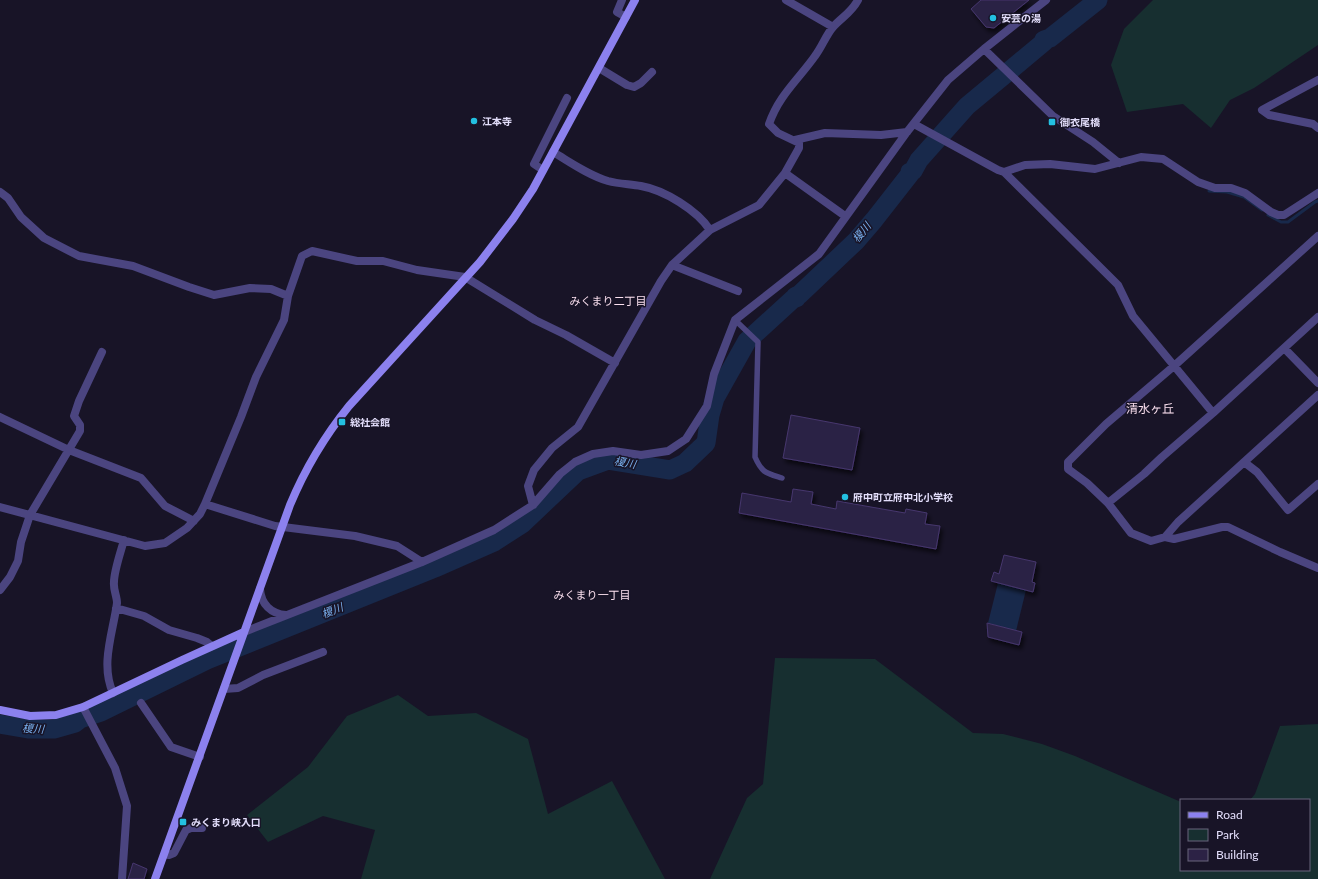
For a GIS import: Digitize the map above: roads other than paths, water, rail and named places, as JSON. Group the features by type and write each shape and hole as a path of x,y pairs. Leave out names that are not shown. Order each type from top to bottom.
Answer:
{"street":[{"path":"622,0 617,12 626,17"},
{"path":"156,879 290,505 321,443 348,406 491,248 513,219 533,189 635,0"},
{"path":"786,0 833,28"},
{"path":"533,506 528,486 534,470 552,448 578,427 661,281 672,265 710,230 759,205 784,172 798,148 799,143 778,133 769,124 771,118 787,90 808,67 833,28 849,14 858,0"},
{"path":"0,710 30,716 56,715 83,707 212,646 243,635 287,615 422,562 494,530 533,506 560,474 575,462 593,454 612,451 641,455 668,451 686,439 707,406 714,374 735,320 819,254 907,132 948,80 1041,2"},
{"path":"984,49 1053,116 1093,142 1118,163"},
{"path":"598,68 628,86 634,87 641,83 652,72"},
{"path":"1318,80 1262,110 1269,115 1313,124 1318,128"},
{"path":"543,170 534,164 567,98"},
{"path":"914,124 1004,172 1118,285 1133,316 1213,413"},
{"path":"795,140 825,133 881,136 907,132"},
{"path":"553,152 607,181 641,186 656,190 668,196 697,216 710,230"},
{"path":"1004,172 1025,165 1050,164 1095,169 1141,157 1163,159 1198,182 1215,188 1231,188 1245,193 1271,212 1278,215 1284,215 1318,193"},
{"path":"784,172 846,216"},
{"path":"0,192 8,198 21,217 44,238 80,256 133,266 214,295 250,288 271,289 288,296"},
{"path":"1318,236 1174,366 1106,424 1068,462 1068,469 1087,483 1108,503 1131,533 1150,541 1165,537 1174,539 1222,527 1228,527 1280,552 1318,567"},
{"path":"0,507 145,546 165,543 194,521 200,514 205,504 256,377 284,320 288,296 302,256 312,250 357,261 383,261 417,270 448,276 465,277 535,320 566,335 615,363"},
{"path":"672,265 738,291"},
{"path":"1108,503 1144,474 1213,413 1318,317"},
{"path":"1284,348 1318,383"},
{"path":"0,590 10,577 18,561 21,542 30,515 80,431 80,425 74,416 79,401 102,352"},
{"path":"1165,537 1178,522 1318,395"},
{"path":"0,417 69,450 140,478 165,506 194,521"},
{"path":"1244,462 1257,472 1288,510 1318,484"},
{"path":"205,504 274,526 362,537 398,546 422,562"},
{"path":"112,693 106,672 117,601 114,582 124,540"},
{"path":"260,589 262,599 268,608 276,613 287,615"},
{"path":"116,608 144,616 170,630 197,638 212,646"},
{"path":"224,689 238,688 262,675 323,652"},
{"path":"141,704 171,747 200,757"},
{"path":"83,707 115,768 127,806 122,879"},
{"path":"165,854 169,855 174,853 186,830 191,828 202,828"}],"lane":[{"path":"735,320 758,342 755,457 759,466 765,473 782,478"}],"water":[{"path":"998,583 1026,590 1016,631 988,623"}],"waterway":[{"name":"榎川","path":"0,724 28,729 54,729 75,723 80,719 101,712 207,660 435,568 494,542 522,524 578,471 608,460 670,470 685,463 706,443 710,415 715,398 747,341 793,299 796,298 796,296 799,295 856,241 874,220 910,172 913,171 919,160 967,106 1044,42 1044,40 1050,38 1098,0"},
{"path":"1209,191 1227,192 1244,197 1262,210"},
{"path":"1268,215 1281,222 1288,222 1318,201"}],"place":[{"name":"安芸の湯","path":"993,18"},
{"name":"江本寺","path":"474,121"},
{"name":"御衣尾橋","path":"1052,122"},
{"name":"総社会館","path":"342,422"},
{"name":"府中町立府中北小学校","path":"845,497"},
{"name":"みくまり峡入口","path":"183,822"}],"district":[{"name":"みくまり二丁目","path":"608,300"},
{"name":"清水ヶ丘","path":"1150,408"},
{"name":"みくまり一丁目","path":"592,594"}]}
